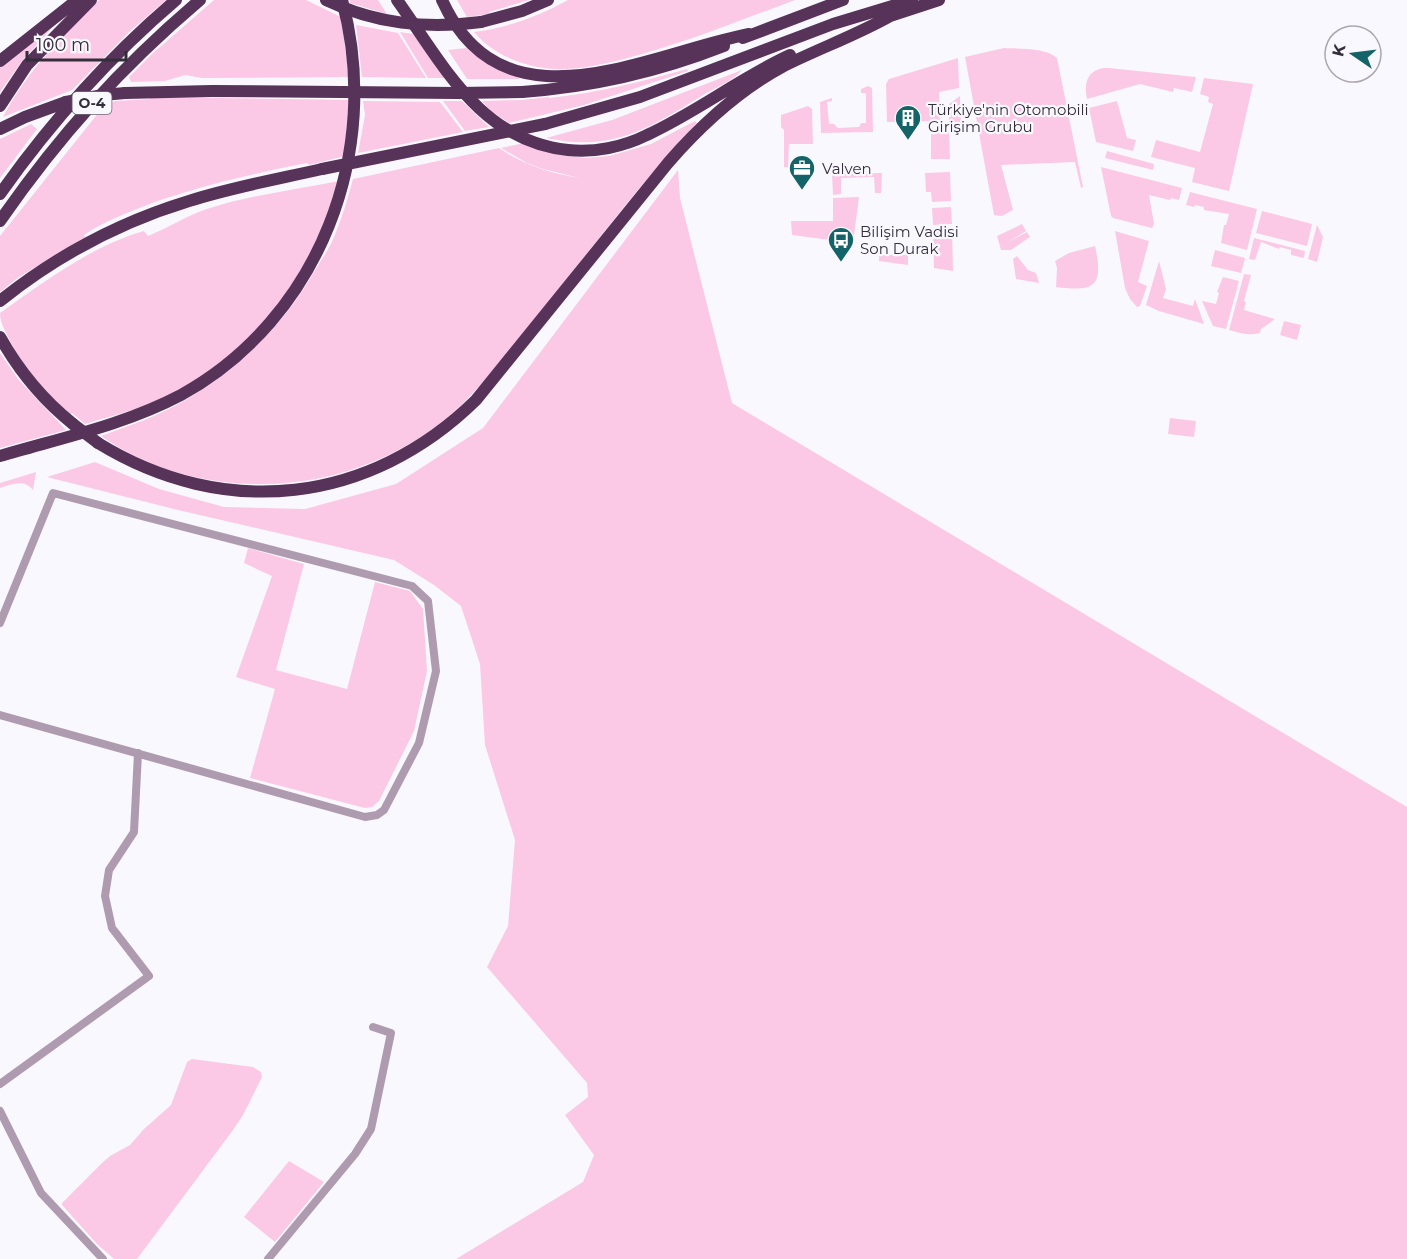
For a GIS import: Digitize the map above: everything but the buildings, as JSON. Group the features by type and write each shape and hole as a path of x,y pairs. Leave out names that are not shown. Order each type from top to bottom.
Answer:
{"highway":[{"path":"0,61 77,0"},
{"path":"0,106 27,65 91,0"},
{"name":"O-4","path":"0,194 62,114 116,55 176,0"},
{"name":"O-4","path":"0,221 32,177 103,90 138,55 200,0"},
{"path":"326,0 361,15 394,23 447,26 481,22 522,11 548,0"},
{"path":"0,456 118,422 179,395 216,373 232,360 280,311 300,283 323,242 335,211 349,158 354,122 355,85 352,48 342,0"},
{"path":"397,0 458,85 483,113 511,134 543,146 572,150 601,149 633,142 670,124 778,60 825,38 939,0"},
{"path":"442,0 462,34 482,52 506,66 539,76 568,77 615,70 749,34"},
{"path":"0,129 66,102 125,93 212,90 457,93 522,92 579,87 640,74 707,53 749,34 843,0"},
{"path":"0,301 90,241 165,208 217,192 545,124 640,97 833,24 912,0"},
{"path":"0,338 31,383 54,407 98,443 137,464 183,481 213,488 258,491 313,487 358,476 396,460 440,433 463,413 493,381 681,148 706,123 749,88 781,68 864,31 892,15"}],"street":[{"path":"0,623 53,493 412,586 428,601 436,671 418,743 384,810 377,815 365,817 0,715"},
{"path":"0,1084 150,976 112,928 105,896 109,870 134,832 138,753"},
{"path":"268,1259 355,1154 371,1129 391,1033 372,1027"},
{"path":"0,1111 41,1192 103,1259"}],"shaded area":[{"path":"99,0 166,0 129,32 72,90 3,117 34,69"},
{"path":"214,0 306,0 341,17 349,77 202,78 185,75 165,81 131,82 129,77 152,54"},
{"path":"350,0 378,0 387,14 350,3"},
{"path":"457,0 529,0 489,12 489,14 467,17"},
{"path":"568,0 795,0 646,53 573,69 545,68 511,59 500,54 474,32 499,28 546,11"},
{"path":"356,25 398,33 426,78 362,77"},
{"path":"52,28 22,61 0,92 0,67"},
{"path":"400,32 413,34 445,78 428,78"},
{"path":"466,48 520,79 467,79 448,50"},
{"path":"1004,48 1039,50 1057,58 1083,187 1081,188 1075,162 1001,165 1013,210 1002,216 994,215 965,57"},
{"path":"958,58 959,88 939,92 940,123 887,122 886,84 889,79"},
{"path":"1104,68 1196,77 1192,92 1174,88 1173,92 1140,84 1087,99 1086,83 1090,75"},
{"path":"687,69 688,71 584,105 509,123 491,111 482,101 549,98 584,93 636,83"},
{"path":"742,70 739,74 665,118 629,134 611,140 591,142 570,142 546,138 612,120"},
{"path":"1204,78 1253,84 1229,191 1192,182 1195,168 1151,157 1156,140 1200,152 1213,104 1208,102 1209,97 1200,94"},
{"path":"868,86 872,88 873,132 821,133 820,102 832,98 832,101 827,102 829,124 834,124 838,128 859,127 861,123 866,123 866,93 861,93 861,89"},
{"path":"960,96 961,123 949,123 949,104"},
{"path":"150,97 350,100 345,156 239,178 147,205 92,230 84,235 85,237 19,277 0,292 0,236 103,107 115,101 150,99"},
{"path":"363,101 440,102 463,132 358,153 365,115"},
{"path":"443,101 462,101 489,127 465,131"},
{"path":"1117,101 1127,138 1136,140 1133,151 1096,142 1089,108"},
{"path":"808,106 812,109 813,144 789,144 788,167 784,167 784,130 781,127 781,115"},
{"path":"695,121 697,123 626,205 505,357 471,395 449,416 399,450 344,472 285,483 255,484 214,481 174,472 137,457 101,436 152,417 182,402 221,376 257,346 288,311 332,242 353,179 499,148 518,159 538,168 579,178 527,163 501,148 524,143 539,150 562,155 585,158 609,156 651,144"},
{"path":"31,124 37,129 0,178 0,139"},
{"path":"931,132 949,132 950,159 931,159"},
{"path":"1107,151 1154,164 1153,170 1105,158"},
{"path":"1101,167 1182,188 1179,200 1149,195 1154,224 1152,228 1113,218"},
{"path":"678,170 680,198 732,403 1407,807 1407,1259 456,1259 583,1182 594,1155 565,1115 588,1097 587,1083 487,967 508,926 515,840 485,745 480,664 461,606 434,585 394,560 47,477 95,462 159,489 224,507 305,509 396,484 483,428"},
{"path":"950,172 951,201 932,202 931,192 926,192 925,173"},
{"path":"882,173 881,193 875,193 874,177 841,178 841,194 833,195 832,174"},
{"path":"339,181 327,217 311,251 292,284 270,314 244,342 216,366 184,387 150,404 85,424 72,413 70,414 35,379 21,360 3,326 0,313 69,266 105,246 144,231 148,236 199,212 223,204"},
{"path":"1190,192 1257,209 1247,250 1221,243 1224,225 1226,225 1229,214 1204,210 1204,207 1195,205 1194,207 1186,205"},
{"path":"859,197 853,243 792,235 791,221 833,221 833,198"},
{"path":"951,207 952,224 933,225 932,208"},
{"path":"1262,211 1312,224 1307,246 1256,233"},
{"path":"1022,224 1026,231 1008,242 1027,232 1030,237 1011,250 1001,250 997,236"},
{"path":"1317,225 1323,237 1317,262 1308,259"},
{"path":"952,227 953,271 934,268 933,228"},
{"path":"1115,231 1149,241 1138,282 1147,286 1140,306 1137,307 1125,288"},
{"path":"1254,238 1305,251 1304,258 1291,255 1291,250 1280,247 1279,249 1261,242 1255,260 1249,259"},
{"path":"1095,246 1098,270 1094,283 1080,288 1056,287 1055,261 1069,253"},
{"path":"1215,250 1245,258 1241,273 1211,266"},
{"path":"879,255 908,255 908,265 879,261"},
{"path":"1017,256 1028,270 1036,273 1039,283 1016,279 1013,259"},
{"path":"1159,261 1166,289 1163,298 1193,306 1195,299 1204,324 1146,305"},
{"path":"1244,274 1251,275 1244,310 1275,319 1256,334 1229,330"},
{"path":"1223,277 1239,281 1226,329 1213,326 1202,301 1216,304 1219,293 1217,292"},
{"path":"1284,321 1301,325 1297,340 1280,335"},
{"path":"0,353 18,379 66,430 0,448"},
{"path":"1170,418 1196,421 1194,437 1168,434"},
{"path":"36,472 33,490 22,483 0,488 0,483"},
{"path":"248,548 304,564 276,670 347,689 375,582 410,591 423,609 427,671 414,731 379,801 372,807 365,808 250,778 275,689 236,677 272,576 244,563"},
{"path":"192,1059 253,1067 261,1072 262,1077 233,1130 137,1259 114,1259 97,1244 62,1203 102,1163 130,1145 171,1105 187,1062"},
{"path":"289,1161 324,1182 275,1242 244,1217"}],"place":[{"name":"Türkiye'nin Otomobili Girişim Grubu","path":"908,141"},
{"name":"Valven","path":"802,191"},
{"name":"Bilişim Vadisi Son Durak","path":"841,263"}]}
